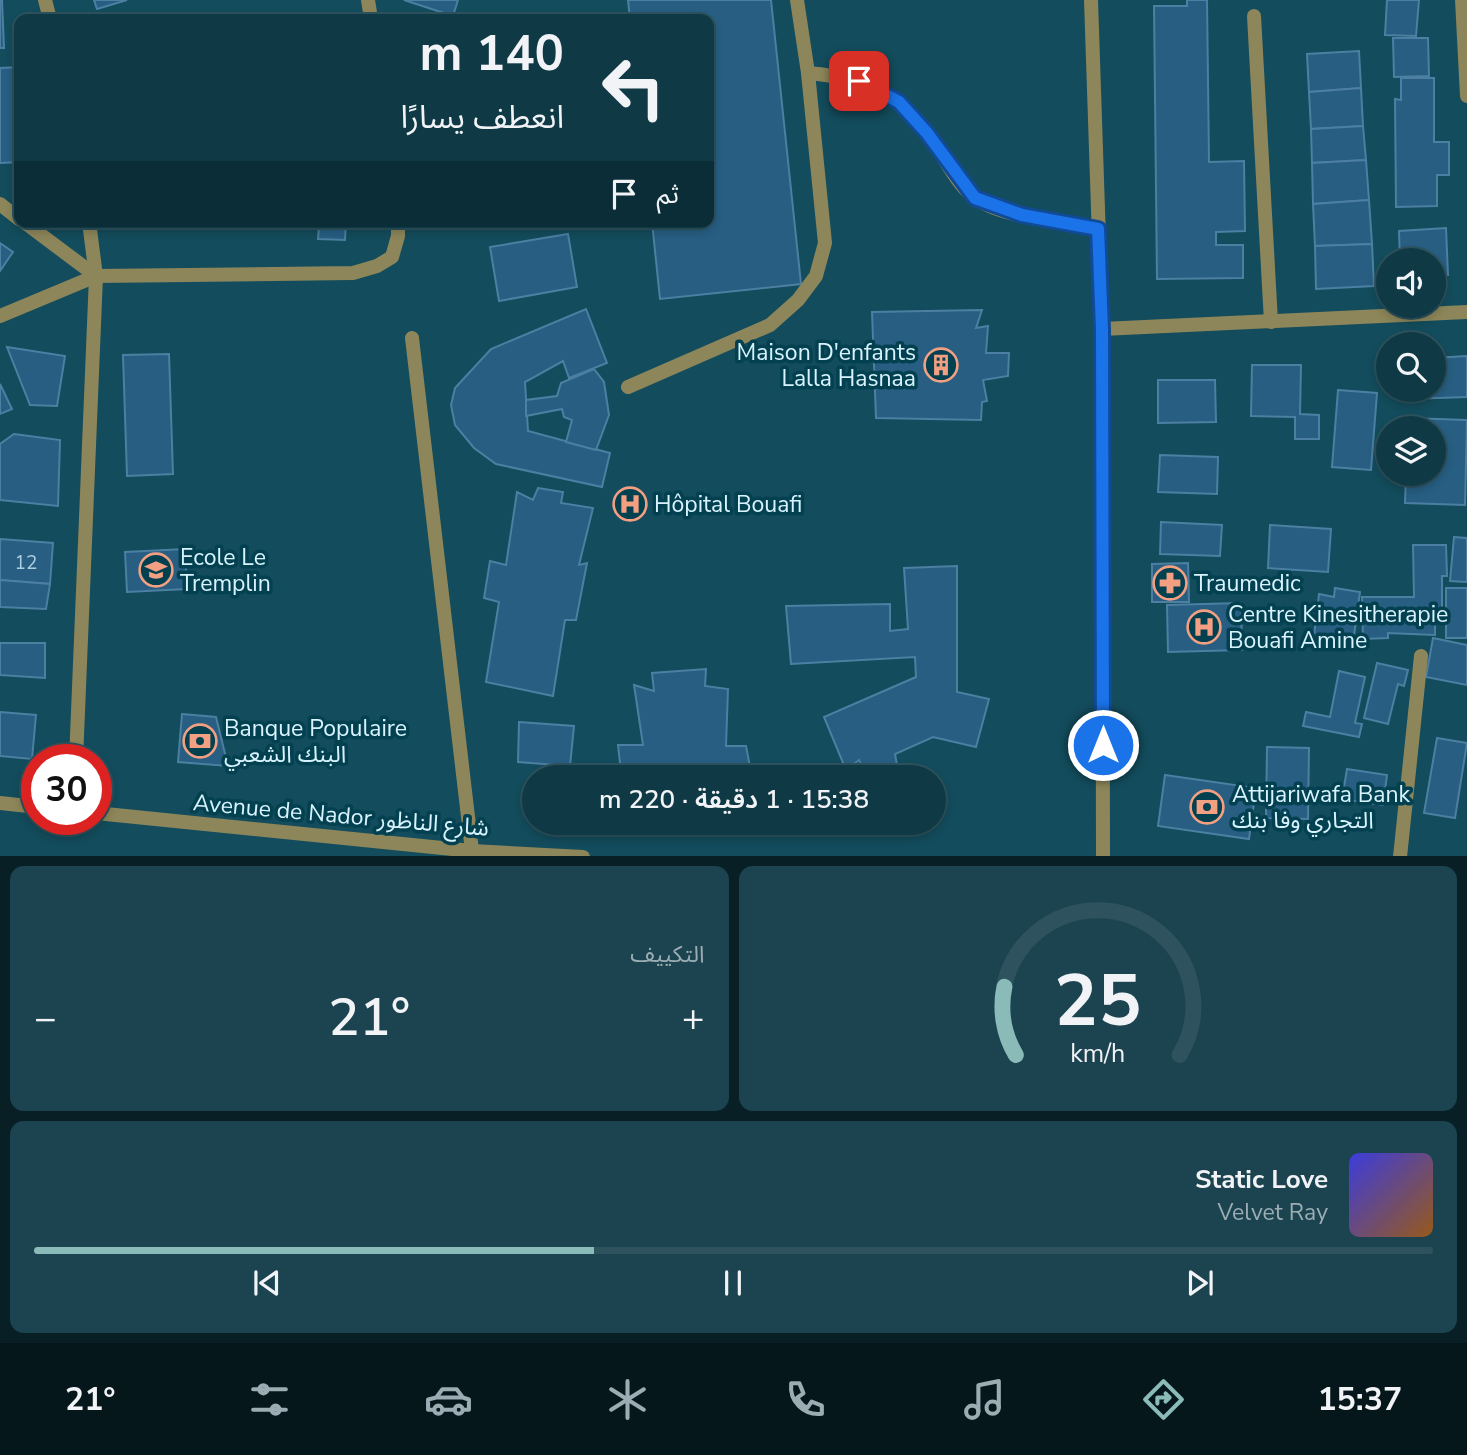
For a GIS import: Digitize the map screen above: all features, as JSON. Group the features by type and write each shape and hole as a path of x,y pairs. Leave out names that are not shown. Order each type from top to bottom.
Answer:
{"street":[{"path":"628,387 770,326 798,300 816,276 825,243 808,73 797,0"},
{"path":"1091,0 1102,329 1103,856"},
{"path":"1462,0 1467,96"},
{"path":"1254,16 1271,322"},
{"path":"808,73 846,76 873,86 899,102 927,133 975,198 1022,215 1098,229"},
{"path":"0,204 14,215"},
{"path":"32,228 96,276"},
{"path":"77,744 96,276 90,228"},
{"path":"0,316 96,276 353,273 377,266 392,257 398,228"},
{"path":"1102,329 1467,312"},
{"path":"412,338 472,854"},
{"path":"1401,856 1421,656"},
{"path":"0,803 21,805"},
{"name":"Avenue de Nador شارع الناظور","path":"112,815 472,854 583,856"}],"building":[{"path":"2,0 4,48 0,48"},
{"path":"94,0 127,0 97,9"},
{"path":"404,0 458,0 454,14"},
{"path":"628,0 771,0 801,284 660,299 653,228 714,228 714,14 629,14"},
{"path":"1187,0 1207,0 1209,162 1244,161 1245,231 1216,232 1216,245 1243,245 1243,278 1157,279 1154,6 1187,6"},
{"path":"1387,0 1419,0 1416,36 1385,35"},
{"path":"1393,38 1428,38 1429,76 1394,77"},
{"path":"1359,51 1361,88 1309,92 1307,54"},
{"path":"14,67 14,162 0,163 0,68"},
{"path":"1401,78 1434,78 1434,142 1449,142 1449,175 1437,175 1437,206 1396,207 1395,99 1401,100"},
{"path":"1361,88 1363,126 1311,129 1309,92"},
{"path":"1363,126 1366,160 1312,163 1311,129"},
{"path":"1366,160 1369,200 1313,204 1312,163"},
{"path":"1369,200 1372,244 1315,246 1313,204"},
{"path":"319,228 346,228 345,240 318,239"},
{"path":"1446,228 1448,275 1446,248 1400,248 1399,231"},
{"path":"568,234 577,287 499,301 490,247"},
{"path":"0,243 13,252 0,271"},
{"path":"1372,244 1374,286 1316,289 1315,246"},
{"path":"586,309 607,363 569,378 563,361 525,382 528,431 610,453 602,487 496,464 474,448 455,425 451,405 455,388 491,349"},
{"name":"Maison D'enfants Lalla Hasnaa","path":"982,310 976,328 988,326 986,353 1009,353 1008,376 983,380 987,401 982,402 981,420 876,418 872,312"},
{"path":"7,347 65,356 57,406 30,405"},
{"path":"169,354 173,474 127,476 123,355"},
{"path":"1467,356 1467,397 1446,398 1446,357"},
{"path":"1252,365 1301,365 1300,414 1319,415 1319,439 1295,439 1295,417 1251,416"},
{"path":"594,369 604,382 609,415 596,450 566,442 572,420 564,417 562,409 526,416 526,400 557,396 561,383"},
{"path":"1158,380 1215,380 1216,422 1158,423"},
{"path":"0,384 12,409 0,414"},
{"path":"1338,390 1376,393 1371,470 1332,467"},
{"path":"1446,419 1467,420 1465,505 1405,503 1406,486 1446,486"},
{"path":"14,434 60,440 58,506 0,500 0,444"},
{"path":"1160,455 1218,457 1217,494 1158,492"},
{"path":"538,488 563,492 561,503 593,508 579,565 587,563 576,620 565,620 553,696 486,682 499,602 484,598 490,561 506,565 517,492 533,500"},
{"path":"1161,522 1222,525 1220,556 1160,554"},
{"path":"1270,525 1331,529 1328,572 1268,568"},
{"path":"1454,537 1467,538 1467,582 1450,581"},
{"path":"0,539 53,543 50,584 0,580"},
{"path":"1413,545 1446,545 1447,576 1442,576 1442,614 1435,615 1435,635 1388,633 1388,638 1363,639 1362,597 1414,597"},
{"name":"Ecole Le Tremplin","path":"185,549 187,589 127,592 125,552"},
{"name":"Traumedic","path":"1188,563 1189,602 1152,602 1152,564"},
{"path":"957,566 957,692 989,699 976,747 933,737 895,754 897,765 861,765 859,760 852,765 844,765 824,717 916,677 915,657 791,664 786,606 890,604 890,631 908,629 904,568"},
{"path":"0,580 50,584 46,609 0,607"},
{"path":"1335,588 1360,592 1352,650 1313,644 1319,594 1334,597"},
{"path":"1446,588 1467,588 1467,638 1446,638"},
{"name":"Centre Kinesitherapie Bouafi Amine","path":"1241,603 1242,650 1168,652 1167,605"},
{"path":"1433,638 1467,645 1467,685 1426,677"},
{"path":"0,643 45,643 45,678 0,675"},
{"path":"1377,663 1408,670 1404,686 1398,684 1388,724 1364,718"},
{"path":"706,669 705,686 728,689 726,746 746,746 750,765 620,765 618,745 643,745 634,685 654,691 652,673"},
{"path":"1339,671 1365,677 1355,723 1362,724 1359,737 1303,726 1306,712 1330,717"},
{"path":"0,712 36,715 33,744 21,744 21,758 0,756"},
{"path":"182,714 216,717 228,766 178,762"},
{"path":"519,722 574,726 570,765 518,762"},
{"path":"1437,738 1467,743 1455,818 1424,813"},
{"path":"1267,747 1309,748 1308,819 1266,818"},
{"path":"1347,769 1387,775 1383,805 1342,799"},
{"path":"1165,775 1256,788 1249,839 1158,826"}],"place":[{"name":"Maison D'enfants Lalla Hasnaa","path":"941,365"},
{"name":"Hôpital Bouafi","path":"630,504"},
{"name":"Ecole Le Tremplin","path":"156,570"},
{"name":"Traumedic","path":"1170,583"},
{"name":"Centre Kinesitherapie Bouafi Amine","path":"1204,627"},
{"name":"Banque Populaire البنك الشعبي","path":"200,741"},
{"name":"Attijariwafa Bank التجاري وفا بنك","path":"1207,807"}],"route":[{"path":"859,81 899,102 927,133 961,183 975,198 990,206 1022,215 1098,229 1102,329 1103,745"}]}
